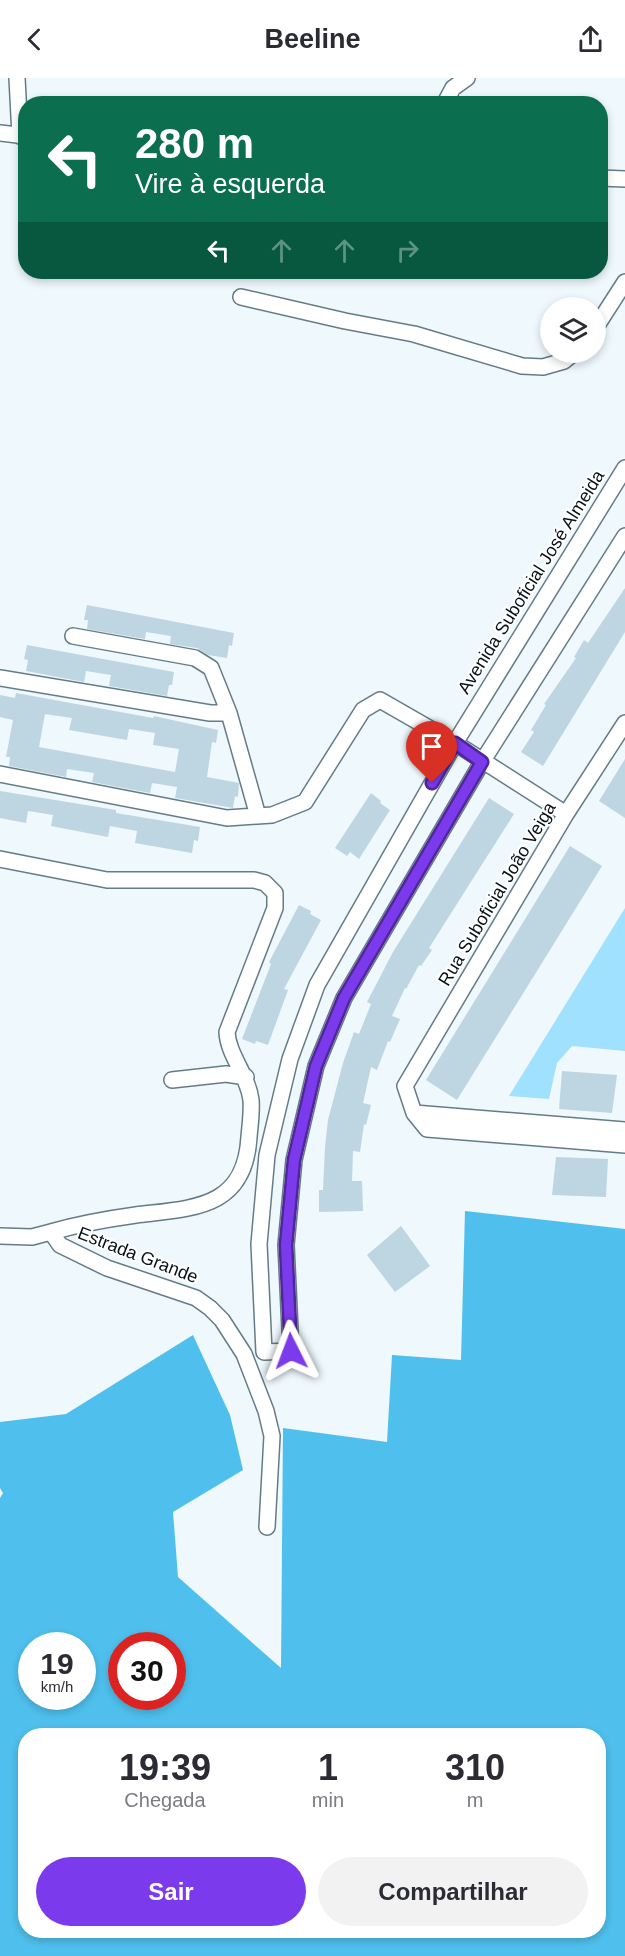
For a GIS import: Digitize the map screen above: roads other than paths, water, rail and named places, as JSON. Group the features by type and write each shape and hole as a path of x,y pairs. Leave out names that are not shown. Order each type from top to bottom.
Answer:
{"street":[{"path":"16,78 18,96"},
{"path":"449,96 453,88 467,78"},
{"path":"0,133 18,135"},
{"path":"608,178 625,179"},
{"path":"606,311 625,282"},
{"path":"241,297 414,334 522,366 543,367 557,363"},
{"name":"Avenida Suboficial José Almeida","path":"482,762 344,998 316,1066 294,1160 286,1245 291,1351 264,1352 259,1244 267,1155 290,1059 317,985 455,743 625,468"},
{"path":"482,762 625,536"},
{"path":"73,636 195,658 211,668 229,713 258,816"},
{"path":"0,678 210,712 229,713"},
{"path":"0,774 227,818 272,815 305,802 363,710 380,700 455,743 566,814"},
{"name":"Rua Suboficial João Veiga","path":"414,1113 405,1086 566,814 625,723"},
{"path":"0,859 107,880 254,880 266,883 275,893 275,908 227,1032 231,1048 246,1077 251,1101 248,1154 242,1173 230,1190 193,1208 87,1222 51,1232"},
{"path":"172,1080 226,1074 246,1077"},
{"path":"414,1113 625,1130"},
{"path":"414,1113 428,1129 625,1145"},
{"name":"Estrada Grande","path":"0,1236 32,1237 51,1232 60,1245 107,1268 196,1298 222,1320 244,1354 266,1411 272,1436 267,1527"}]}
